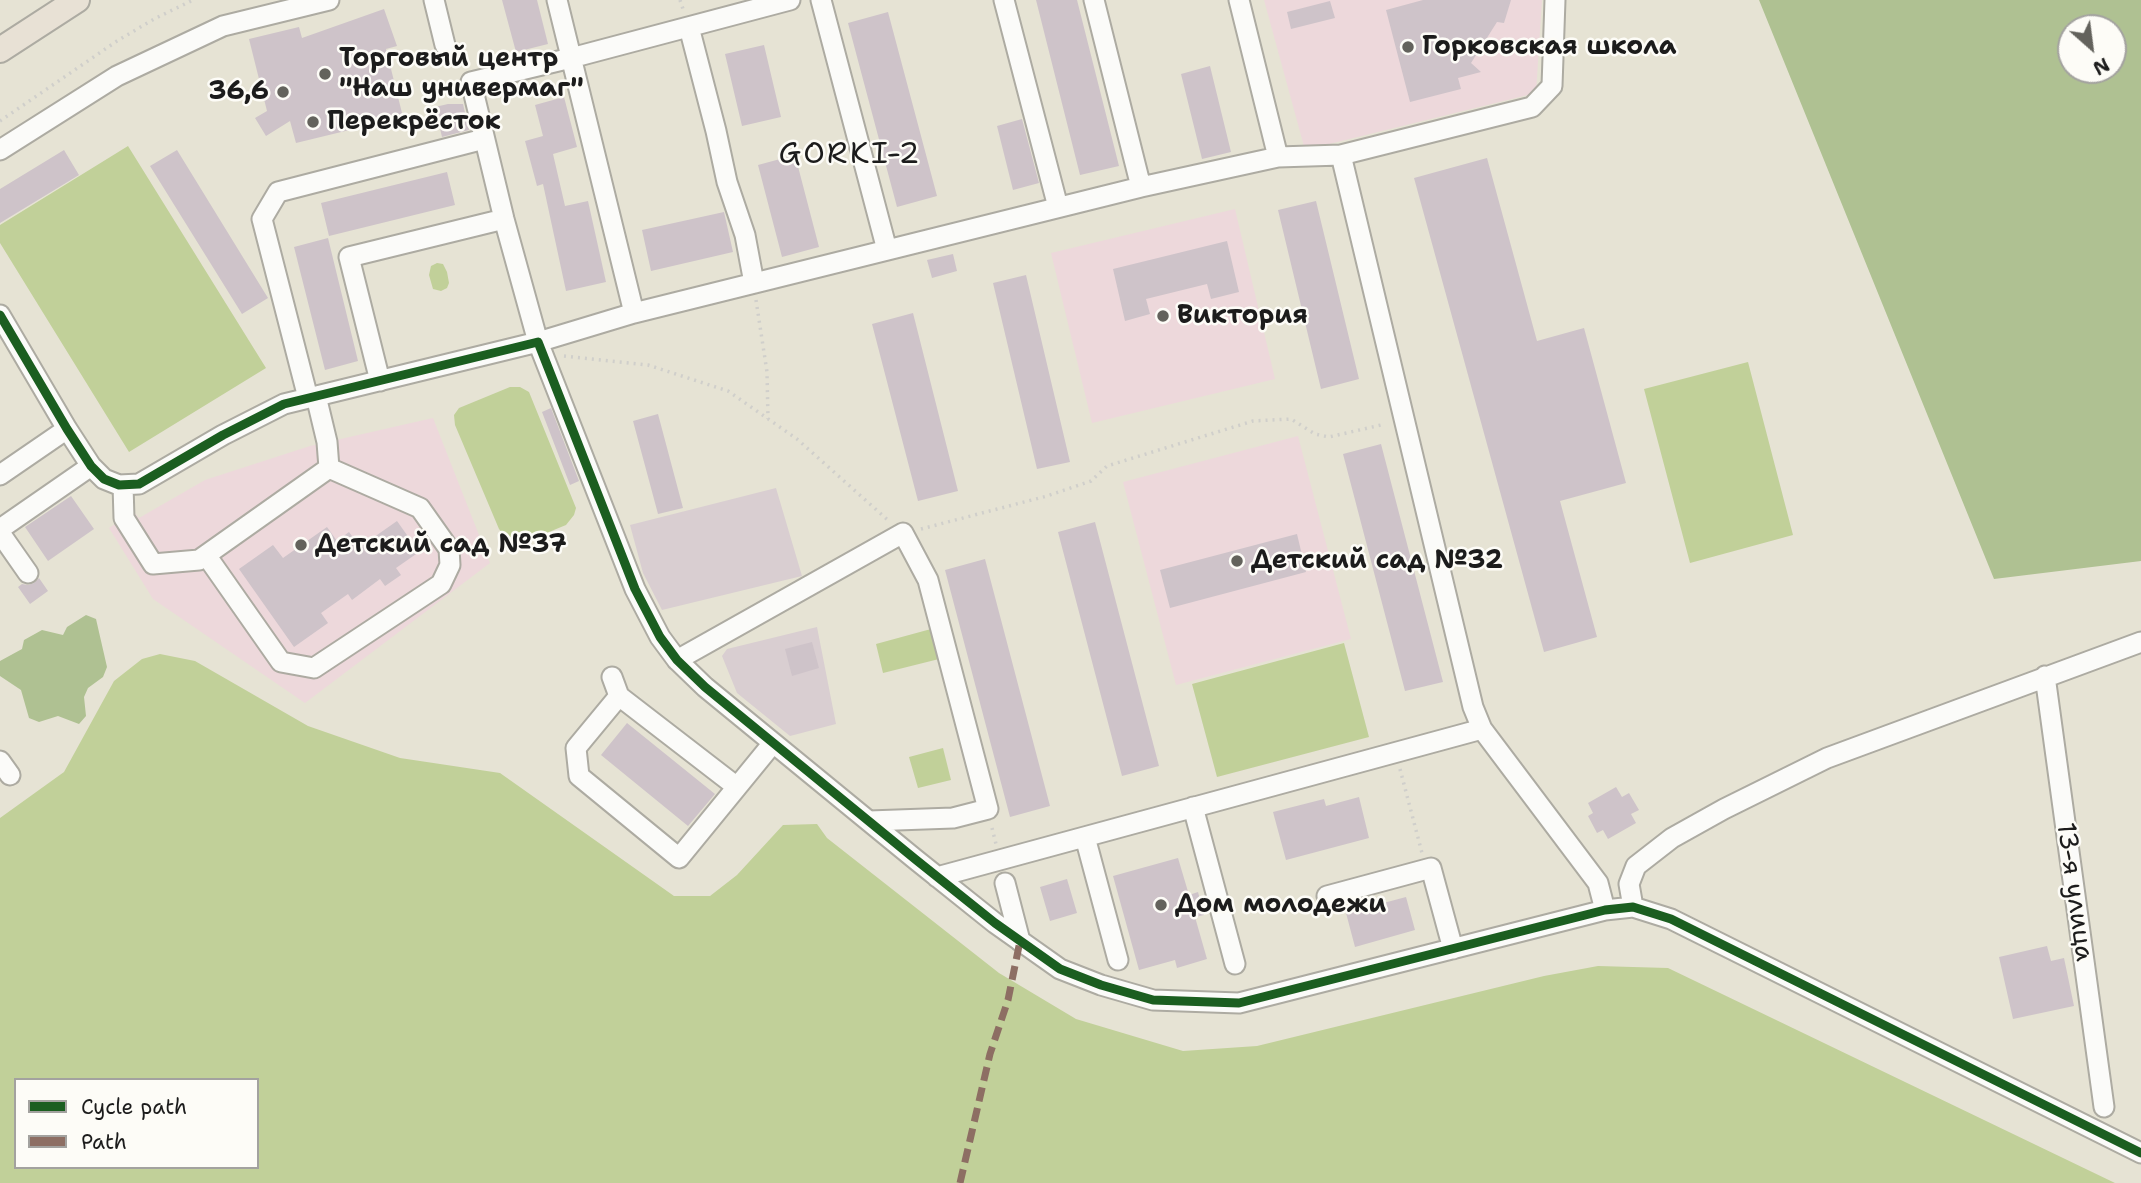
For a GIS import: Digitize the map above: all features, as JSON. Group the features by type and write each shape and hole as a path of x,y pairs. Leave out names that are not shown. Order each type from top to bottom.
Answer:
{"main road":[{"path":"0,50 77,0"}],"street":[{"path":"0,150 117,76 223,26 281,5 328,0"},
{"path":"434,0 444,45"},
{"path":"557,0 634,313"},
{"path":"790,0 471,82 504,219 542,351 635,589 660,637 677,660 705,687 937,877 1020,941 1060,968 1101,985 1153,1000 1239,1003 1605,910 1633,907 1671,919 2141,1153"},
{"path":"821,0 887,250"},
{"path":"1004,0 1058,207"},
{"path":"1094,0 1141,187"},
{"path":"1238,0 1278,157"},
{"path":"0,315 91,466 104,479 123,485 139,484 253,419 285,404 380,381 542,351 634,313 1141,187 1278,157 1340,155 1532,107 1552,86 1555,0"},
{"path":"689,27 727,182 745,234 754,283"},
{"path":"329,468 327,442 262,219 278,192 485,139"},
{"path":"1340,155 1473,707 1482,729 1598,883 1605,910"},
{"path":"380,381 349,257 504,219"},
{"path":"0,475 67,429"},
{"path":"28,573 0,531 91,466"},
{"path":"206,555 281,662 314,668 441,584 450,565 449,549 420,508 329,468"},
{"path":"123,485 124,518 153,564 199,560 329,468"},
{"path":"677,660 903,533 928,580 988,809 954,818 869,821"},
{"path":"1633,907 1629,884 1636,866 1672,838 1724,809 1827,758 2141,642"},
{"name":"13-я улица","path":"2045,676 2104,1107"},
{"path":"737,787 616,687 576,748 579,776 679,858 773,743"},
{"path":"937,877 1482,729"},
{"path":"1193,807 1235,964"},
{"path":"1085,837 1118,960"},
{"path":"1326,896 1431,868 1453,949"},
{"path":"1005,883 1020,941"}],"path":[{"path":"0,121 117,41 193,0"},
{"path":"754,283 767,372 768,419"},
{"path":"542,351 648,365 728,391 797,439 903,533 1047,496 1091,481 1107,466 1254,421 1291,419 1315,434 1329,437 1381,425"},
{"path":"1395,752 1426,869"}],"shaded area":[{"name":"Горковская школа","path":"1264,0 1542,0 1536,93 1305,150"},
{"name":"Виктория","path":"1235,209 1275,379 1092,423 1051,253"},
{"name":"Детский сад №37","path":"433,418 490,563 305,703 153,599 109,528 134,512 139,518 205,480 310,446"},
{"name":"Детский сад №32","path":"1298,436 1351,639 1176,685 1123,482"},
{"path":"776,488 802,576 662,610 643,573 630,525"},
{"path":"817,627 836,724 790,736 737,693 722,656 727,649"}],"green space":[{"path":"1759,0 2141,0 2141,561 1994,579"},
{"path":"128,146 266,368 129,452 0,243 0,225"},
{"path":"443,264 449,283 447,288 441,291 433,289 429,275 431,266"},
{"path":"1748,362 1793,535 1690,563 1644,389"},
{"path":"510,387 520,387 529,392 576,508 566,525 517,543 507,539 499,529 455,425 454,415 459,408"},
{"path":"86,615 96,619 107,667 103,677 88,688 84,697 86,716 79,724 58,716 39,722 29,718 21,690 0,676 0,661 22,649 24,640 42,630 63,635 67,627"},
{"path":"931,629 939,659 883,673 876,644"},
{"path":"1344,643 1369,737 1217,777 1192,684"},
{"path":"160,654 195,661 308,726 400,758 500,773 674,896 710,896 737,875 783,825 817,824 827,838 999,973 1076,1019 1183,1051 1257,1046 1544,976 1598,966 1668,968 2115,1183 0,1183 0,818 64,772 114,681 142,659"},
{"path":"943,748 951,780 918,788 909,757"}],"building":[{"path":"502,0 537,0 548,44 516,52"},
{"path":"1036,0 1077,0 1119,166 1080,175"},
{"path":"1423,0 1511,0 1504,23 1497,22 1471,63 1481,72 1458,78 1461,89 1410,102 1386,10"},
{"path":"1330,1 1335,18 1291,29 1287,12"},
{"name":"Торговый центр \"Наш универмаг\"","path":"384,9 397,46 386,49 403,117 296,143 290,121 266,136 255,118 267,111 249,39 299,27 302,38"},
{"path":"888,12 937,196 897,207 848,23"},
{"path":"764,45 781,117 742,126 725,54"},
{"path":"1210,66 1231,152 1202,159 1181,74"},
{"path":"564,97 577,147 553,154 565,206 588,201 606,282 566,291 543,184 537,186 525,141 543,136 535,105"},
{"path":"463,104 469,130 442,137 435,107"},
{"path":"1022,119 1039,183 1013,190 997,126"},
{"path":"64,150 79,175 0,223 0,189"},
{"path":"177,150 268,298 242,314 150,166"},
{"path":"795,155 819,247 782,257 758,165"},
{"path":"1487,158 1537,341 1584,328 1626,483 1560,501 1597,637 1544,652 1414,178"},
{"path":"447,172 455,205 329,236 321,203"},
{"path":"1316,201 1359,379 1321,389 1278,210"},
{"path":"724,212 733,252 651,271 642,230"},
{"path":"328,238 358,361 325,370 294,247"},
{"path":"1227,241 1239,292 1211,299 1207,284 1146,299 1150,314 1125,321 1113,269"},
{"path":"953,254 957,271 932,278 927,260"},
{"path":"1026,275 1070,462 1037,469 993,283"},
{"path":"913,313 958,491 918,501 872,324"},
{"path":"551,408 579,481 570,485 542,412"},
{"path":"658,414 683,508 658,514 633,421"},
{"path":"1381,444 1443,682 1405,691 1343,454"},
{"path":"71,496 94,529 48,561 25,527"},
{"path":"397,521 419,552 396,568 401,575 385,586 380,579 352,600 348,594 321,613 328,623 294,647 239,569 273,545 283,558 327,527 337,541 349,532 360,547"},
{"path":"1095,522 1159,766 1122,776 1058,532"},
{"path":"1297,534 1306,572 1170,608 1160,570"},
{"path":"985,559 1050,806 1010,817 945,570"},
{"path":"39,578 48,591 30,604 18,587 34,583"},
{"path":"812,642 819,668 792,676 785,649"},
{"path":"627,723 715,794 688,826 601,755"},
{"path":"1616,787 1622,797 1629,793 1639,810 1631,814 1636,823 1608,839 1603,830 1597,833 1588,816 1593,813 1588,803"},
{"path":"1359,797 1369,838 1286,860 1273,812 1324,799 1326,806"},
{"name":"Дом молодежи","path":"1178,858 1189,895 1198,892 1204,915 1195,917 1207,959 1177,968 1175,960 1139,970 1113,876"},
{"path":"1067,879 1077,913 1050,921 1040,887"},
{"path":"1406,897 1415,930 1355,947 1346,913"},
{"path":"2047,946 2051,961 2064,958 2074,1006 2013,1019 1999,957"}],"marked path":[{"path":"960,1183 990,1054 1008,1000 1020,941"}],"cycle path":[{"path":"0,315 91,466 104,479 119,485 139,484 223,435 284,404 538,342 635,589 660,637 677,660 705,687 915,859 995,923 1060,969 1101,985 1153,1000 1239,1003 1605,910 1633,907 1671,919 2141,1153"}],"place":[{"name":"Горковская школа","path":"1408,47"},
{"name":"Торговый центр \"Наш универмаг\"","path":"325,74"},
{"name":"36,6","path":"283,92"},
{"name":"Перекрёсток","path":"313,122"},
{"name":"Виктория","path":"1163,316"},
{"name":"Детский сад №37","path":"301,545"},
{"name":"Детский сад №32","path":"1237,561"},
{"name":"Дом молодежи","path":"1161,905"}],"district":[{"name":"GORKI-2","path":"850,155"}]}
